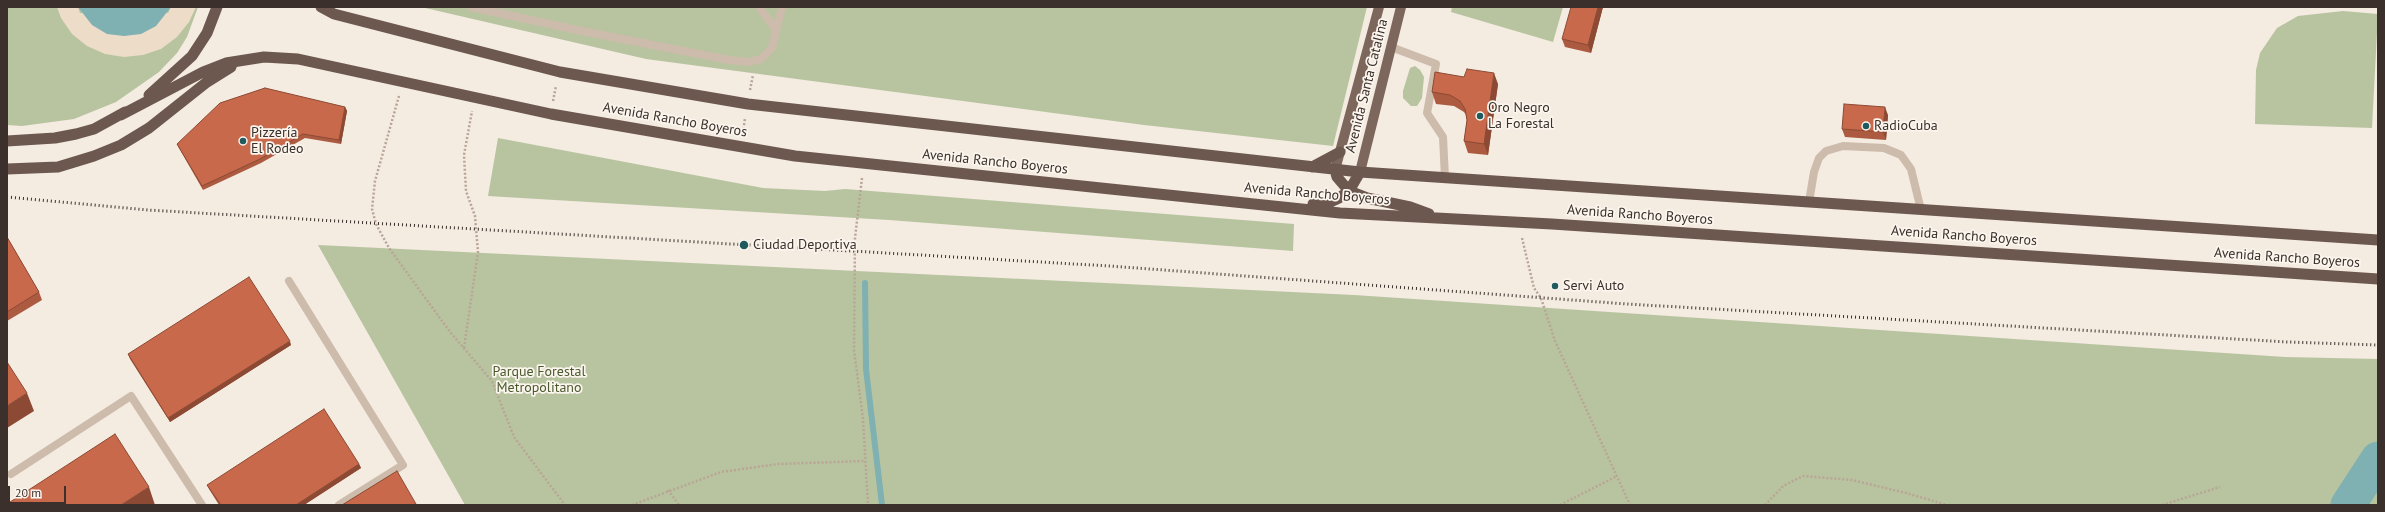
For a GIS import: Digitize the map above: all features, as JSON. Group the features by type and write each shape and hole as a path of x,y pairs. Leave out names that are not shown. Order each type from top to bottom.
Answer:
{"highway":[{"path":"121,115 158,87 192,56 207,32 218,7"},
{"name":"Avenida Rancho Boyeros","path":"321,7 334,14 560,72 748,104 1312,168 2378,240"},
{"path":"7,141 27,141 62,137 94,128 203,72 226,63 264,58"},
{"path":"7,169 58,167 94,156 121,145 149,128 223,72 238,64 264,58"},
{"name":"Avenida Rancho Boyeros","path":"264,58 298,59 551,114 741,148 863,163 1340,213 1518,222 2378,279"},
{"path":"1312,168 1340,152"},
{"path":"1335,170 1337,177 1349,191 1367,198 1410,207 1441,218"},
{"path":"1266,205 1326,204 1349,191 1360,172"}],"main road":[{"name":"Avenida Santa Catalina","path":"1335,170 1379,7"},
{"name":"Avenida Santa Catalina","path":"1360,172 1401,7"}],"lane":[{"path":"471,7 577,30 748,62 761,59 772,48 782,7"},
{"path":"759,7 776,30"},
{"path":"1391,47 1436,64 1427,113 1443,137 1445,178"},
{"path":"1809,202 1814,172 1819,158 1826,151 1843,146 1884,148 1902,155 1911,169 1921,210"},
{"path":"289,281 403,465 340,505"},
{"path":"12,474 131,396 202,505"}],"path":[{"path":"551,114 560,72"},
{"path":"403,81 374,181 372,209 376,224 389,248 464,348 492,381 514,437 565,505"},
{"path":"464,348 478,252 475,216 466,191 464,156 474,97"},
{"path":"863,163 855,238 854,350 863,419 864,461 868,505"},
{"path":"1518,222 1534,288 1541,298 1558,347 1630,505"},
{"path":"632,505 668,490 721,472 778,464 864,461"},
{"path":"1560,505 1617,476"},
{"path":"1765,505 1783,486 1802,476 1852,480 1906,492 1947,505"},
{"path":"2162,505 2220,487"},
{"path":"668,490 679,505"}],"green space":[{"path":"7,7 198,7 187,37 177,53 159,72 116,102 74,119 22,126 7,125"},
{"path":"421,7 1367,7 1333,146 1144,125 646,59"},
{"path":"1452,7 1563,7 1553,42 1451,12"},
{"path":"2343,11 2378,14 2372,128 2255,124 2256,70 2260,53 2277,28 2298,16"},
{"path":"1415,66 1420,70 1424,77 1422,98 1417,106 1411,106 1403,98 1403,91 1410,68"},
{"path":"498,138 763,188 825,191 845,189 1294,224 1293,251 889,220 488,196"},
{"name":"Parque Forestal Metropolitano","path":"318,245 1354,295 2285,357 2378,359 2378,505 465,505"}],"shaded area":[{"path":"57,7 78,7 80,13 168,13 171,7 196,7 189,22 177,37 161,49 143,55 124,57 105,54 87,46 72,34 61,18"}],"water":[{"path":"78,7 171,7 156,26 141,34 124,36 107,34 92,25"}],"building":[{"path":"1571,7 1598,7 1588,45 1562,39"},
{"name":"Oro Negro La Forestal","path":"1467,69 1494,73 1484,144 1464,141 1467,120 1465,109 1460,101 1450,95 1432,92 1435,72 1464,77"},
{"name":"Pizzería El Rodeo","path":"265,88 345,107 339,140 303,134 260,159 202,186 177,144 220,103"},
{"name":"RadioCuba","path":"1844,104 1885,107 1883,132 1842,129"},
{"path":"7,237 39,292 7,312"},
{"path":"249,277 290,341 168,418 128,354"},
{"path":"7,362 27,393 7,406"},
{"path":"324,409 359,464 296,505 221,505 207,485"},
{"path":"115,434 149,487 121,505 7,505 7,504"},
{"path":"397,471 416,504 342,505"}],"waterway":[{"path":"865,283 866,369 882,505"},
{"path":"2348,505 2378,459"}],"railway":[{"path":"7,197 148,210 1109,266 1627,304 2288,342 2378,345"}],"place":[{"name":"Oro Negro La Forestal","path":"1480,116"},
{"name":"RadioCuba","path":"1866,126"},
{"name":"Pizzería El Rodeo","path":"243,141"},
{"name":"Ciudad Deportiva","path":"744,245"},
{"name":"Servi Auto","path":"1555,286"}]}
